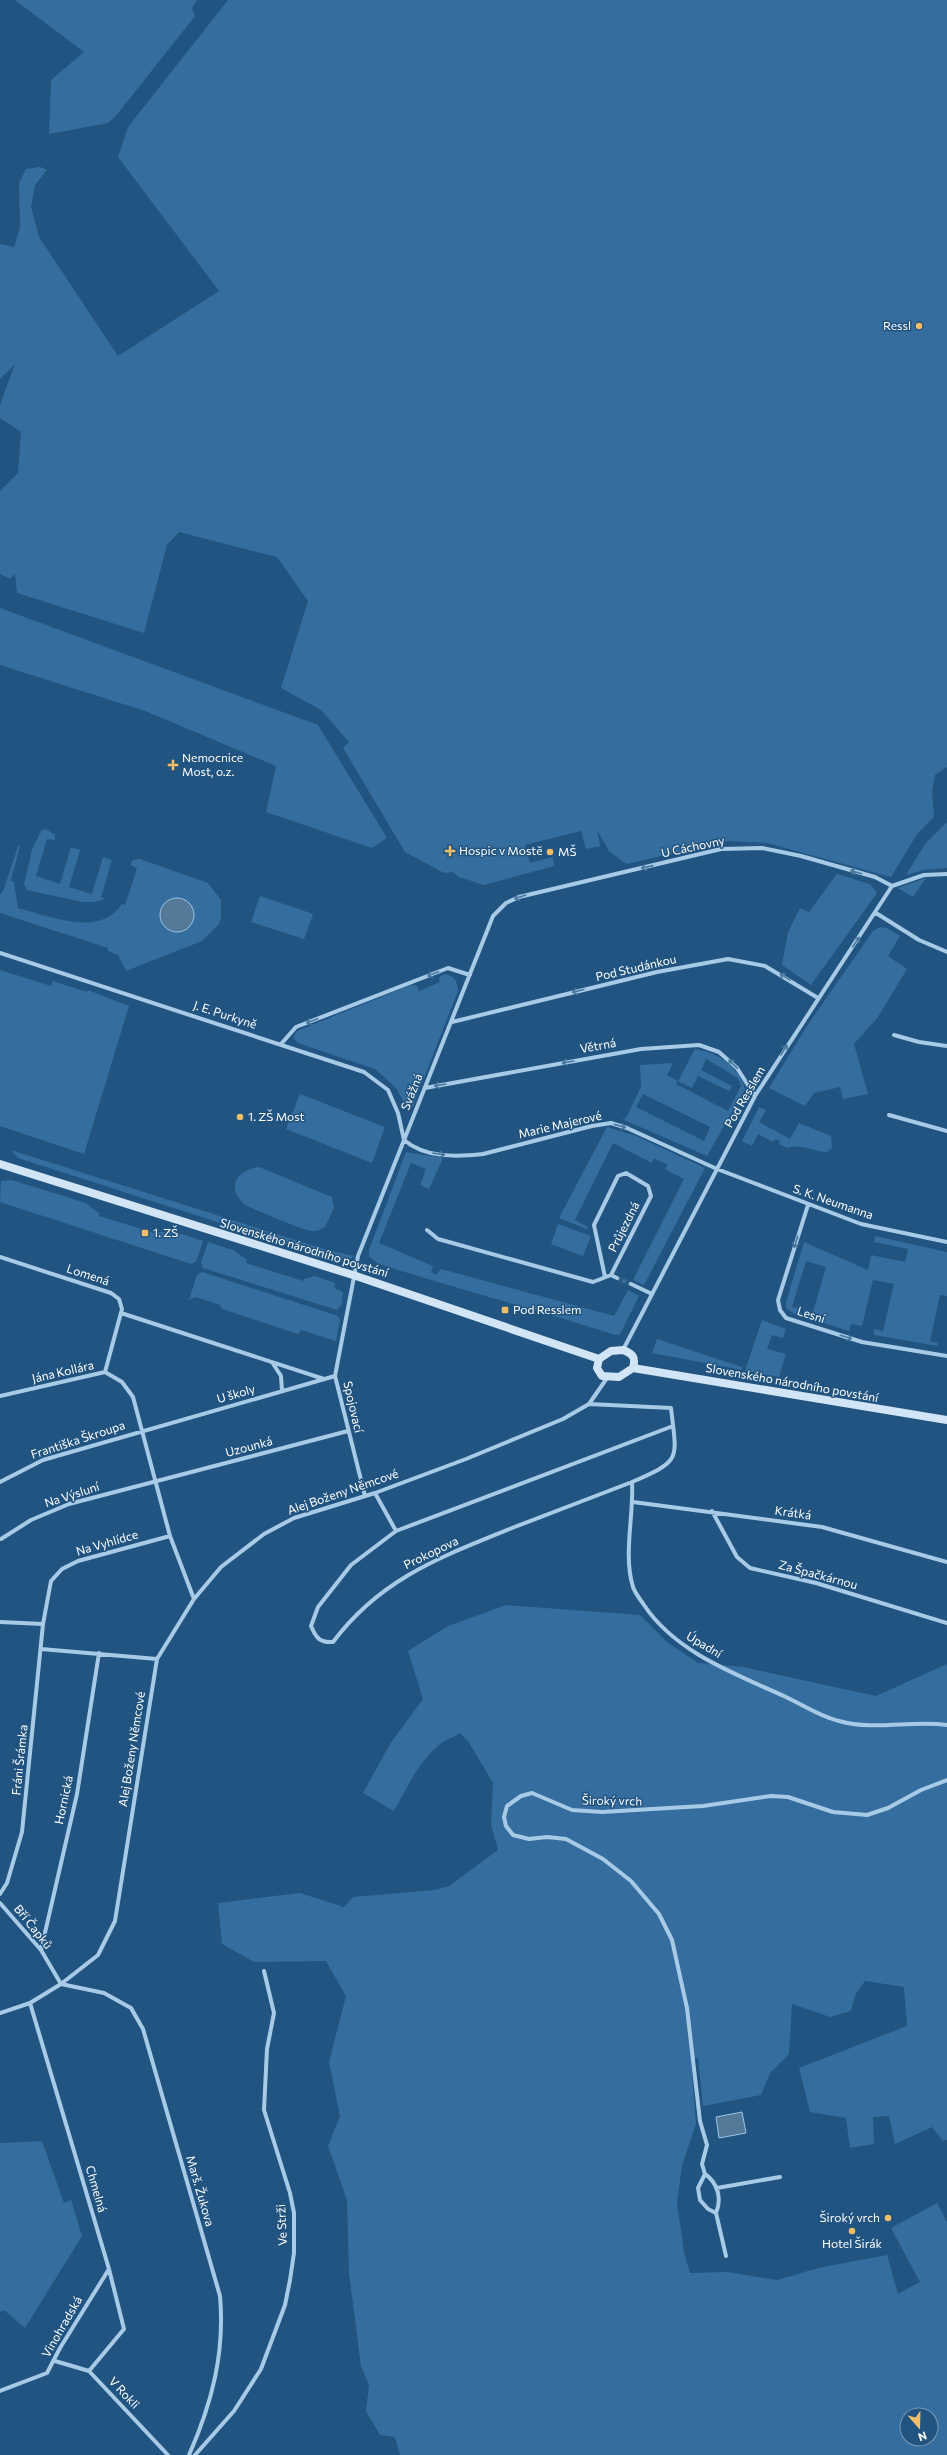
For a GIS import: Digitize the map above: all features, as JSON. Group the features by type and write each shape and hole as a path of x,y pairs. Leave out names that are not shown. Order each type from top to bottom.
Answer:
{"street":[{"name":"U Cáchovny","path":"493,916 506,903 519,897 721,849 762,848 800,856 875,877 892,886"},
{"path":"892,886 924,875 947,874"},
{"name":"Pod Resslem","path":"623,1350 755,1096 818,998 876,913 892,886"},
{"path":"876,913 919,940 947,952"},
{"name":"Svážná","path":"356,1276 358,1256 493,916"},
{"name":"J. E. Purkyně","path":"0,953 364,1072 388,1090 398,1113 404,1140"},
{"name":"Pod Studánkou","path":"452,1022 657,972 728,959 765,966 818,998"},
{"path":"281,1044 296,1027 448,968 470,975"},
{"path":"894,1035 919,1042 947,1046"},
{"name":"Větrná","path":"425,1088 641,1049 699,1045 720,1052 737,1068 755,1096"},
{"path":"889,1115 947,1131"},
{"name":"Marie Majerové","path":"404,1140 415,1150 439,1155 465,1156 483,1154 592,1126 611,1123 627,1128 717,1169"},
{"name":"Slovenského národního povstání","path":"0,1164 356,1276 599,1359"},
{"name":"S. K. Neumanna","path":"717,1169 861,1224 947,1242"},
{"name":"Průjezdná","path":"605,1277 594,1225 618,1176 626,1173 648,1186 651,1196 611,1275"},
{"name":"Lesní","path":"808,1205 778,1300 780,1310 786,1318 862,1342 947,1356"},
{"path":"427,1230 438,1239 592,1282 611,1275 617,1278"},
{"name":"Lomená","path":"0,1257 111,1293 119,1299 121,1313"},
{"name":"Spojovací","path":"356,1276 335,1376 366,1496"},
{"path":"631,1284 652,1294"},
{"path":"105,1372 121,1313 325,1379"},
{"path":"623,1350 632,1354 635,1360 633,1368 619,1377 607,1378 602,1376 597,1368 599,1359 611,1351 623,1350"},
{"path":"272,1362 281,1376 282,1391"},
{"name":"Slovenského národního povstání","path":"633,1368 947,1420"},
{"name":"Jána Kollára","path":"0,1396 105,1372 122,1382 133,1397 154,1482 170,1536 194,1599"},
{"name":"U školy","path":"142,1431 335,1376"},
{"name":"Alej Boženy Němcové","path":"0,2013 30,2003 61,1984 98,1956 115,1922 157,1659 194,1599 221,1567 264,1534 294,1518 375,1493 542,1428 589,1404 607,1378"},
{"name":"Prokopova","path":"589,1404 671,1408 676,1450 672,1459 660,1469 632,1482 435,1559 398,1580 348,1621 333,1642 324,1643 316,1637 311,1626 318,1607 351,1566 396,1531 673,1426"},
{"name":"Františka Škroupa","path":"0,1482 43,1460 142,1431"},
{"name":"Uzounká","path":"154,1482 348,1431"},
{"name":"Na Výsluní","path":"1,1539 31,1520 69,1504 154,1482"},
{"name":"Úpadní","path":"632,1482 633,1502 628,1569 634,1589 652,1617 674,1638 725,1669 838,1721 884,1726 931,1723 947,1725"},
{"path":"375,1493 396,1531"},
{"name":"Krátká","path":"633,1502 712,1511 822,1527 947,1562"},
{"name":"Za Špačkárnou","path":"712,1511 736,1557 750,1568 816,1583 947,1623"},
{"name":"Na Vyhlídce","path":"43,1624 51,1581 62,1570 78,1560 170,1536"},
{"path":"0,1622 43,1624"},
{"name":"Fráni Šrámka","path":"0,1894 7,1883 22,1832 43,1624"},
{"path":"41,1648 157,1659"},
{"name":"Hornická","path":"41,1950 77,1794 99,1653"},
{"name":"Široký vrch","path":"716,2213 708,2210 700,2200 698,2188 704,2174 702,2164 707,2145 700,2121 687,2008 672,1940 659,1914 631,1881 603,1859 576,1843 566,1839 546,1837 529,1839 513,1835 506,1826 504,1817 507,1806 521,1796 532,1793 572,1810 602,1812 703,1806 771,1796 788,1797 833,1812 867,1815 888,1808 921,1790 947,1780"},
{"name":"Bří Čapků","path":"0,1903 41,1950 61,1984"},
{"name":"Ve Strži","path":"194,2455 234,2411 261,2369 285,2305 290,2280 294,2252 294,2213 290,2193 264,2110 267,2049 274,2013 264,1971"},
{"name":"Marš. Žukova","path":"61,1984 104,1993 131,2008 143,2029 220,2296 222,2342 213,2389 203,2424 188,2455"},
{"name":"Chmelná","path":"30,2003 109,2269 124,2329 89,2371"},
{"path":"704,2174 713,2179 717,2188 719,2203 716,2213 726,2256"},
{"path":"717,2188 780,2178"},
{"name":"Vinohradská","path":"0,2391 48,2374 60,2348 109,2269"},
{"path":"55,2361 89,2371"},
{"name":"V Rokli","path":"89,2371 168,2455"}],"shaded area":[{"path":"15,0 197,0 192,8 195,16 115,117 108,123 49,134 51,80 84,52"},
{"path":"228,0 947,0 947,767 935,775 932,791 934,817 917,834 891,877 767,843 728,841 626,864 609,851 597,830 600,846 586,849 581,831 525,845 530,863 553,857 554,866 484,885 459,877 453,872 444,873 405,852 343,748 349,742 321,710 281,688 308,601 277,557 179,532 167,545 144,633 17,593 15,574 10,579 0,574 0,491 18,473 21,432 0,418 0,405 15,364 0,379 0,244 14,247 20,227 19,183 26,169 40,167 47,170 35,185 31,207 39,237 118,356 219,291 118,157 128,127"},
{"path":"0,608 318,725 387,838 372,848 266,812 276,766 145,711 0,665"},
{"path":"947,822 947,868 924,870 906,875 925,844"},
{"path":"46,829 55,835 55,840 47,839 36,876 60,884 71,847 80,850 69,887 92,894 103,857 112,860 101,897 106,899 94,902 82,902 27,890 24,884 32,850 41,831"},
{"path":"18,846 20,846 11,880 14,882 18,908 73,922 101,920 112,914 122,904 125,905 137,868 130,865 133,860 140,859 208,883 221,900 221,917 219,924 202,941 126,971 118,955 108,951 108,948 0,913 0,895 4,889","holes":["178,899 190,906 190,926 176,932 171,931 166,903"]},
{"path":"837,874 870,884 877,893 811,985 782,965 788,932 800,908 809,912"},
{"path":"926,878 913,897 898,888"},
{"path":"260,896 313,914 304,939 251,922"},
{"path":"177,898 189,903 194,915 189,927 177,932 165,927 160,915 165,903"},
{"path":"880,927 887,928 900,936 888,956 907,969 878,1017 854,1044 868,1094 843,1099 840,1087 814,1093 805,1106 769,1088 807,1026 873,931"},
{"path":"0,970 51,986 53,981 87,992 88,990 129,1006 84,1154 0,1126"},
{"path":"444,974 455,979 458,991 413,1106 409,1107 405,1104 396,1088 375,1069 298,1043 293,1037 297,1031 411,985 417,986 419,991 440,982 439,978"},
{"path":"695,1049 711,1053 719,1057 738,1073 742,1081 745,1089 707,1156 622,1119 626,1118 641,1087 640,1065 673,1063 667,1075 678,1081","holes":["706,1059 738,1078 741,1086 728,1111 676,1084 678,1081 692,1088 698,1076 729,1091 732,1086 701,1070","643,1094 710,1127 704,1141 636,1107"]},
{"path":"300,1094 385,1127 372,1163 286,1129"},
{"path":"759,1107 766,1110 759,1122 790,1139 799,1123 831,1136 832,1148 827,1152 822,1152 802,1147 787,1148 779,1144 780,1141 775,1139 773,1142 758,1134 752,1146 742,1141"},
{"path":"607,1127 636,1136 705,1168 644,1285 633,1280 684,1179 665,1169 668,1165 654,1158 652,1163 613,1143 575,1220 588,1227 587,1229 559,1218"},
{"path":"11,1150 327,1250 354,1256 349,1260 338,1261 18,1158"},
{"path":"406,1152 443,1158 429,1189 420,1185 426,1169 411,1163 379,1243 433,1266 431,1272 436,1275 441,1269 614,1316 628,1290 639,1296 620,1334 616,1335 379,1264 369,1257 369,1250"},
{"path":"259,1167 332,1197 334,1208 325,1227 315,1231 307,1230 277,1219 244,1204 235,1191 236,1180 245,1172"},
{"path":"12,1180 86,1203 99,1213 99,1216 158,1234 159,1232 175,1232 203,1241 196,1262 191,1264 0,1202 1,1181"},
{"path":"558,1224 591,1236 583,1256 551,1244"},
{"path":"875,1236 947,1252 947,1296 940,1295 930,1341 938,1343 937,1346 874,1335 874,1329 883,1331 894,1284 873,1280 862,1326 851,1324 849,1331 805,1317 804,1310 813,1312 826,1267 806,1261 792,1307 801,1309 795,1314 786,1308 786,1302 804,1242 868,1270 871,1255 905,1262 908,1249 874,1242"},
{"path":"208,1242 233,1250 247,1260 246,1263 303,1281 304,1279 315,1276 335,1283 334,1288 343,1292 342,1304 337,1310 203,1268 201,1263"},
{"path":"202,1272 338,1316 340,1320 336,1341 301,1330 298,1334 222,1309 220,1305 196,1297 189,1300 197,1275"},
{"path":"762,1320 786,1329 783,1338 772,1335 767,1349 786,1354 779,1377 745,1371"},
{"path":"657,1339 742,1367 742,1370 652,1353"},
{"path":"506,1605 640,1615 667,1642 698,1663 743,1667 876,1696 947,1664 947,2140 943,2141 932,2127 895,2144 889,2116 873,2117 874,2144 850,2148 846,2118 810,2112 799,2068 907,2026 904,1987 865,1981 856,1993 851,2011 830,2017 792,2004 789,2054 770,2073 761,2095 703,2106 698,2058 691,2059 696,2124 682,2165 677,2203 684,2252 690,2273 727,2272 777,2280 818,2268 887,2255 898,2294 920,2282 891,2228 937,2203 947,2222 947,2455 400,2455 395,2437 380,2435 366,2411 369,2385 361,2366 349,2273 347,2200 328,2146 340,2116 329,2062 346,1996 326,1961 254,1962 222,1944 218,1903 300,1893 344,1907 353,1897 435,1890 449,1886 498,1850 491,1824 493,1783 468,1741 460,1733 439,1745 431,1752 419,1767 394,1811 363,1793 390,1744 423,1699 408,1651 448,1626"},
{"path":"742,2112 746,2133 719,2138 716,2117"},
{"path":"42,2141 64,2203 71,2200 82,2236 25,2328 4,2310 0,2312 0,2143"}],"tunnel":[{"path":"617,1278 631,1284"}],"place":[{"name":"Ressl","path":"919,326"},
{"name":"Nemocnice Most, o.z.","path":"173,765"},
{"name":"Hospic v Mostě","path":"450,851"},
{"name":"MŠ","path":"550,852"},
{"name":"1. ZŠ Most","path":"240,1117"},
{"name":"1. ZŠ","path":"145,1233"},
{"name":"Pod Resslem","path":"505,1310"},
{"name":"Široký vrch","path":"888,2218"},
{"name":"Hotel Širák","path":"852,2231"}]}
